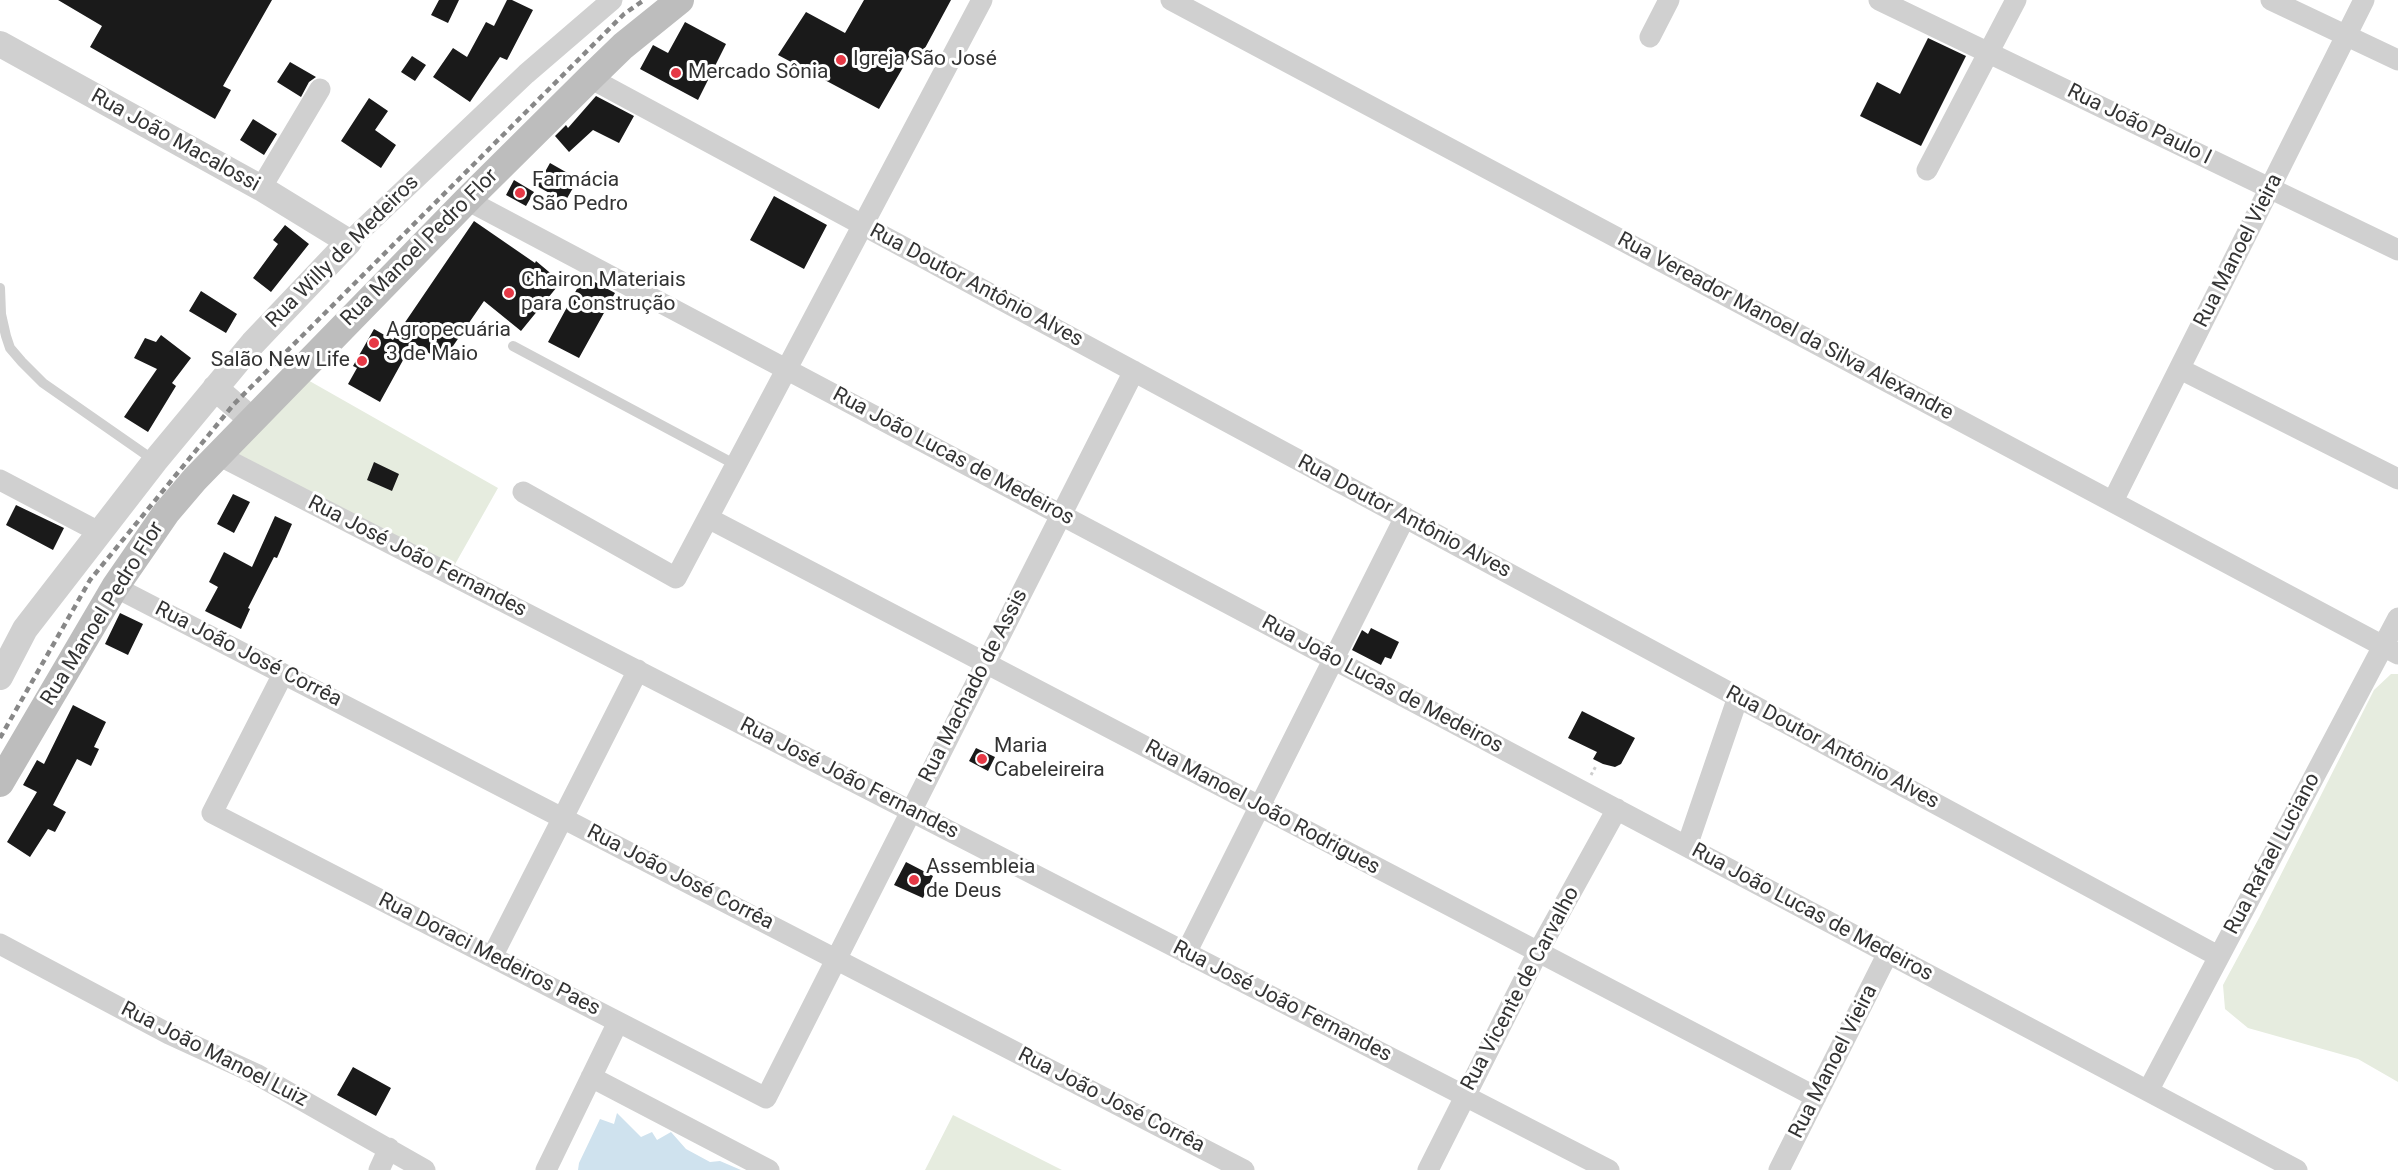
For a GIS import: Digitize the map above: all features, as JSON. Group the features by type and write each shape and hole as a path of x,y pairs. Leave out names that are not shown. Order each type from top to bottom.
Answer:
{"main road":[{"name":"Rua Manoel Pedro Flor","path":"0,783 115,586 166,513 218,454 467,200 623,46 680,0"}],"street":[{"name":"Rua Willy de Medeiros","path":"0,677 25,629 99,532 271,322 349,242 526,74 612,0"},
{"path":"523,492 676,578 982,0"},
{"name":"Rua Vereador Manoel da Silva Alexandre","path":"1171,0 2391,650"},
{"path":"1650,37 1669,0"},
{"name":"Rua João Paulo I","path":"1879,0 2398,250"},
{"path":"1927,170 2016,0"},
{"path":"2271,0 2398,60"},
{"name":"Rua Manoel Vieira","path":"2113,501 2364,0"},
{"name":"Rua João Macalossi","path":"0,44 261,188 349,242"},
{"name":"Rua Doutor Antônio Alves","path":"590,78 2218,956"},
{"path":"261,188 320,89"},
{"name":"Rua João Lucas de Medeiros","path":"467,200 2297,1170"},
{"path":"2180,369 2398,479"},
{"name":"Rua Machado de Assis","path":"766,1098 1134,371"},
{"path":"215,388 252,420"},
{"name":"Rua José João Fernandes","path":"218,454 1609,1170"},
{"path":"0,480 99,532"},
{"path":"1186,953 1405,517"},
{"name":"Rua Manoel João Rodrigues","path":"708,518 1816,1097"},
{"name":"Rua João José Corrêa","path":"115,586 1244,1170"},
{"name":"Rua Rafael Luciano","path":"2148,1091 2218,956 2391,650 2398,618"},
{"path":"0,652 25,629"},
{"path":"492,957 638,670"},
{"name":"Rua Doraci Medeiros Paes","path":"283,674 212,813 766,1098"},
{"path":"1687,846 1738,697"},
{"name":"Rua Vicente de Carvalho","path":"1428,1170 1538,952 1617,809"},
{"name":"Rua João Manoel Luiz","path":"0,944 169,1034 255,1074 425,1170"},
{"name":"Rua Manoel Vieira","path":"1779,1170 1888,953"},
{"path":"546,1170 618,1022"},
{"path":"591,1077 769,1170"},
{"path":"378,1170 389,1148"}],"lane":[{"path":"0,288 1,314 6,336 10,348 22,362 43,383 155,461"},
{"path":"513,346 736,465"}],"shaded area":[{"path":"306,379 498,488 454,566 236,454"},
{"path":"2391,674 2398,674 2398,1082 2358,1059 2248,1028 2225,1009 2223,985 2374,690"},
{"path":"953,1115 1062,1170 925,1170"}],"water":[{"path":"617,1113 641,1137 652,1132 657,1140 671,1132 686,1149 710,1162 720,1161 741,1170 578,1170 579,1163 600,1119 614,1124"}],"building":[{"path":"58,0 272,0 223,86 231,90 215,119 90,47 102,26"},
{"path":"439,0 459,0 448,23 431,15"},
{"path":"507,0 533,10 507,60 500,57 470,102 433,77 453,48 467,57 486,22 494,26"},
{"path":"864,0 951,0 918,61 909,57 879,109 778,55 806,12 845,33"},
{"path":"685,22 726,44 698,100 640,69 653,45 668,53"},
{"path":"1928,38 1966,56 1921,146 1860,116 1877,82 1900,94"},
{"path":"412,56 426,65 415,81 401,72"},
{"path":"290,62 316,77 309,82 301,97 277,82"},
{"path":"596,96 634,116 619,143 593,130 569,152 555,136 566,125 568,128"},
{"path":"369,98 388,111 375,130 396,145 381,168 341,141"},
{"path":"253,119 277,134 264,155 240,140"},
{"path":"550,163 578,179 565,202 537,186"},
{"name":"Farmácia São Pedro","path":"514,180 534,192 526,206 506,195"},
{"path":"774,196 827,225 804,269 750,240"},
{"path":"474,221 535,263 536,261 561,282 521,331 484,301 442,362 413,342 380,402 348,384 357,368 353,366 374,329 393,340"},
{"path":"285,225 309,244 271,292 253,278 278,244 273,240"},
{"path":"584,276 615,293 579,358 548,342"},
{"path":"201,291 237,314 226,333 189,311"},
{"path":"161,335 191,358 172,383 176,386 148,432 124,417 157,369 134,358 145,338 156,342"},
{"path":"374,462 399,474 392,491 367,480"},
{"path":"233,494 250,502 234,533 217,524"},
{"path":"16,505 64,528 53,550 6,525"},
{"path":"275,516 292,524 277,558 274,557 248,608 250,609 241,629 205,611 218,587 209,582 224,552 252,567"},
{"path":"120,613 143,624 128,655 105,644"},
{"path":"1371,628 1399,642 1391,659 1385,657 1381,665 1352,650 1362,630 1368,634"},
{"path":"73,705 106,722 94,747 99,749 91,766 77,759 53,805 66,812 55,832 48,829 30,857 7,842 37,792 23,785 37,760 44,764"},
{"path":"1582,711 1635,738 1621,764 1615,767 1603,764 1593,759 1597,752 1568,738"},
{"name":"Maria Cabeleireira","path":"976,748 995,757 988,771 969,761"},
{"name":"Assembleia de Deus","path":"906,862 933,876 923,898 894,885"},
{"path":"353,1067 391,1088 376,1116 337,1095"}],"railway":[{"path":"0,738 90,580 234,404 624,14 644,0"}],"place":[{"name":"Igreja São José","path":"841,60"},
{"name":"Mercado Sônia","path":"676,73"},
{"name":"Farmácia São Pedro","path":"520,193"},
{"name":"Chairon Materiais para Construção","path":"509,293"},
{"name":"Agropecuária 3 de Maio","path":"374,343"},
{"name":"Salão New Life","path":"362,361"},
{"name":"Maria Cabeleireira","path":"982,759"},
{"name":"Assembleia de Deus","path":"914,880"}]}
